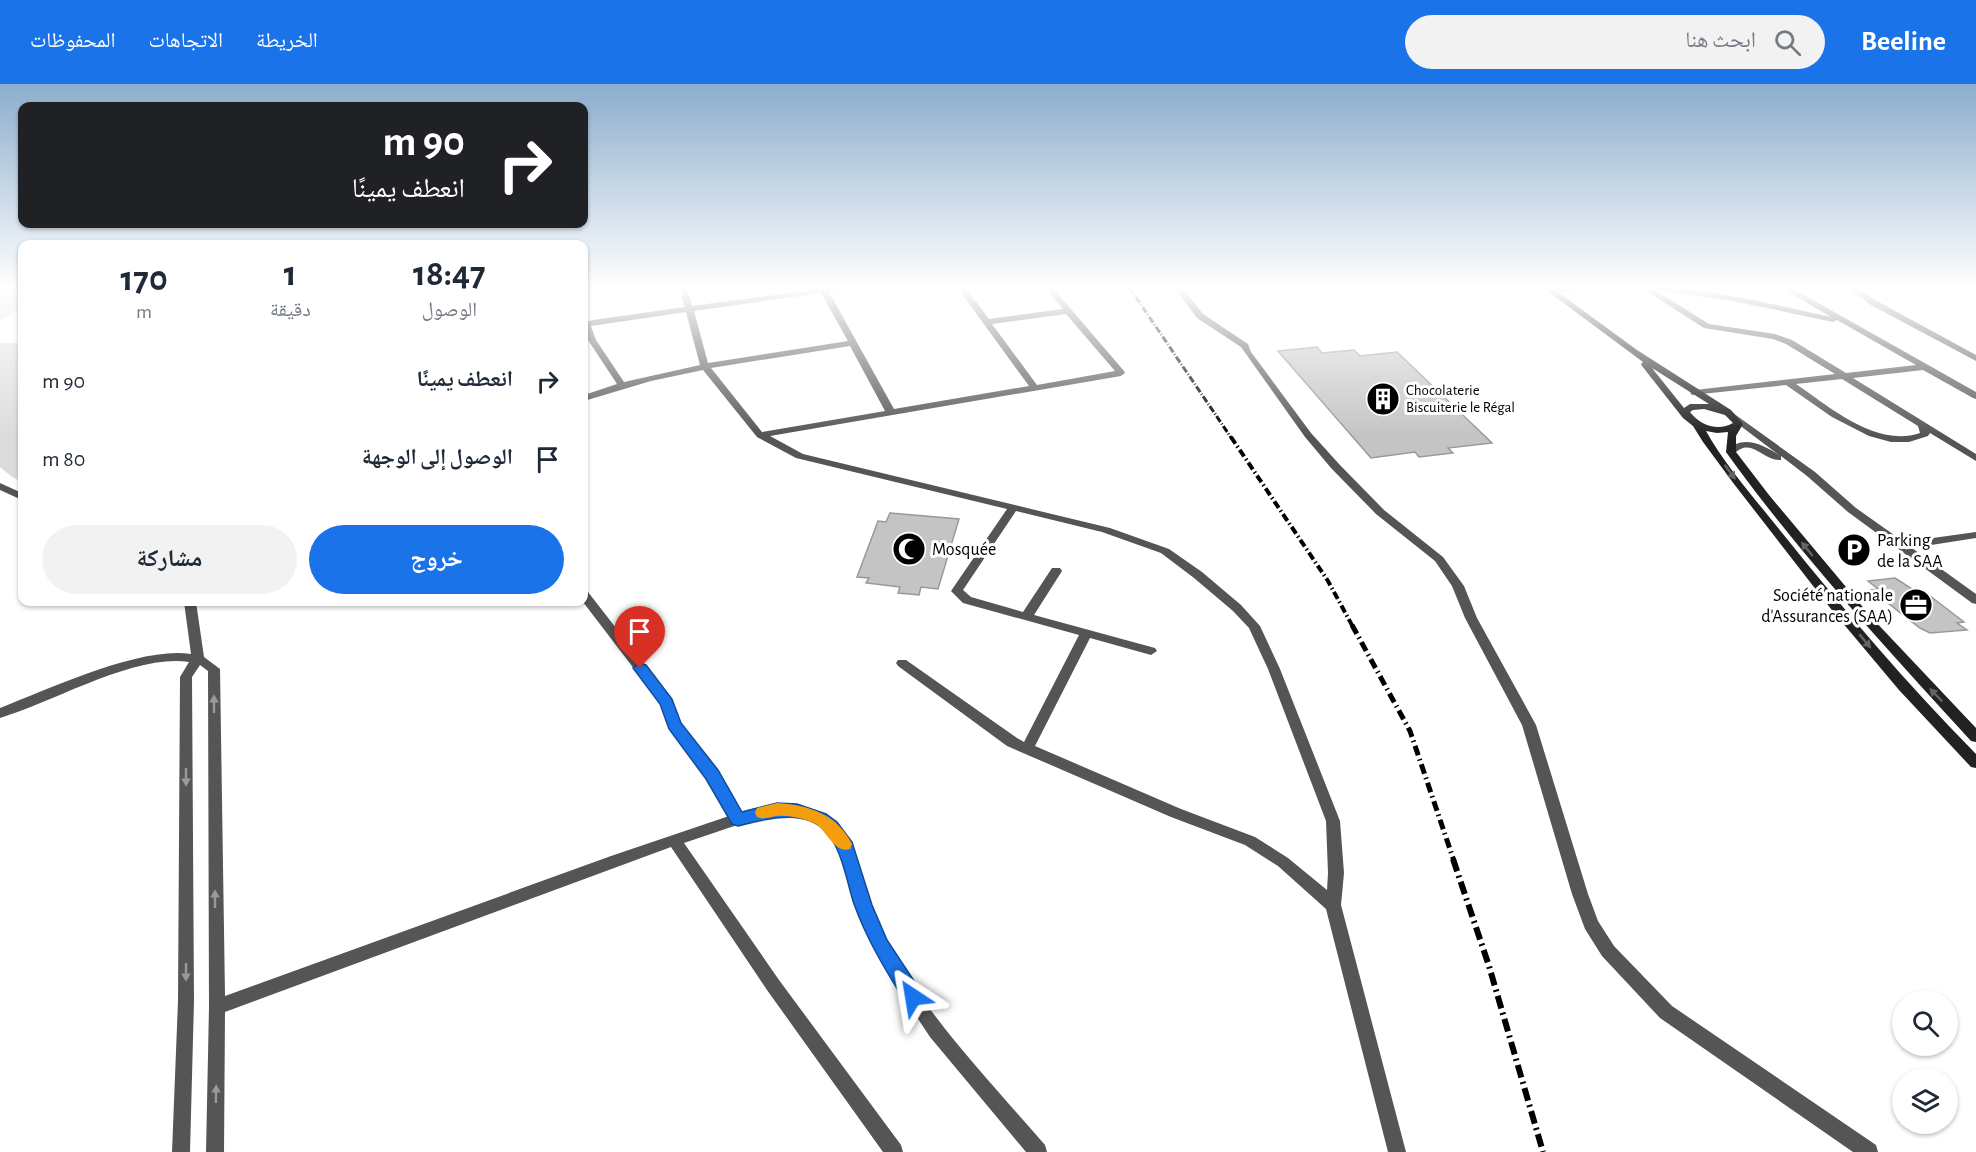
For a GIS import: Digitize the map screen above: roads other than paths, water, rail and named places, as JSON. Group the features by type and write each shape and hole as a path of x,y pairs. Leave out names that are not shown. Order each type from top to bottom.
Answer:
{"main road":[{"path":"1614,337 1695,393 1732,423"},
{"path":"1634,352 1686,416 1701,425 1706,440 1790,551 1878,657 1976,762"},
{"path":"1686,416 1686,409 1696,406 1712,407 1732,423"},
{"path":"1732,423 1731,452 1839,589 1976,738"}],"street":[{"path":"590,337 621,384"},
{"path":"696,337 705,367 760,435 800,456 1106,530 1165,551 1198,575 1237,608 1254,626 1274,669 1333,821 1336,873 1333,905 1397,1152"},
{"path":"850,337 890,411"},
{"path":"998,337 1034,387"},
{"path":"760,435 1121,373 1090,337"},
{"path":"1231,337 1245,346 1247,352 1308,435 1357,490 1380,512 1428,548 1458,586 1471,618 1529,725 1580,894 1591,924 1608,951 1666,1012 1869,1152"},
{"path":"1768,337 1789,342 1976,458"},
{"path":"1872,337 1976,396"},
{"path":"1937,337 1976,358"},
{"path":"588,396 621,384 705,367 853,343"},
{"path":"1695,393 1924,367"},
{"path":"1788,383 1864,431 1885,438 1917,439 1925,434 1923,426"},
{"path":"1701,425 1732,423 1810,474 1852,510"},
{"path":"1732,423 1756,446 1852,510 1976,600"},
{"path":"1731,452 1734,447 1742,444 1756,446"},
{"path":"0,486 18,494"},
{"path":"1012,509 957,591 966,600 1151,651"},
{"path":"1902,546 1976,535"},
{"path":"1026,617 1056,571"},
{"path":"588,601 667,703 674,725 712,774 738,819"},
{"path":"181,1152 186,989 186,677 198,659 191,606"},
{"path":"1027,749 1086,634"},
{"path":"0,713 139,663 160,659 198,659 214,669 217,1007 215,1152"},
{"path":"902,663 997,733 1027,749 1176,813 1250,841 1283,862 1333,905"},
{"path":"217,1007 674,840 738,819 777,810 797,811 820,819 831,827 843,842 863,905 880,944 896,970 936,1031 1038,1152"},
{"path":"674,840 773,985 894,1152"}],"railway":[{"path":"1163,337 1232,439"},
{"path":"1231,437 1328,581 1353,627"},
{"path":"1352,625 1410,731 1454,861"},
{"path":"1453,859 1489,966 1543,1152"}],"place":[{"name":"Chocolaterie Biscuiterie le Régal","path":"1383,399"},
{"name":"Mosquée","path":"909,549"},
{"name":"Parking de la SAA","path":"1854,550"},
{"name":"Société nationale d'Assurances (SAA)","path":"1916,605"}]}
